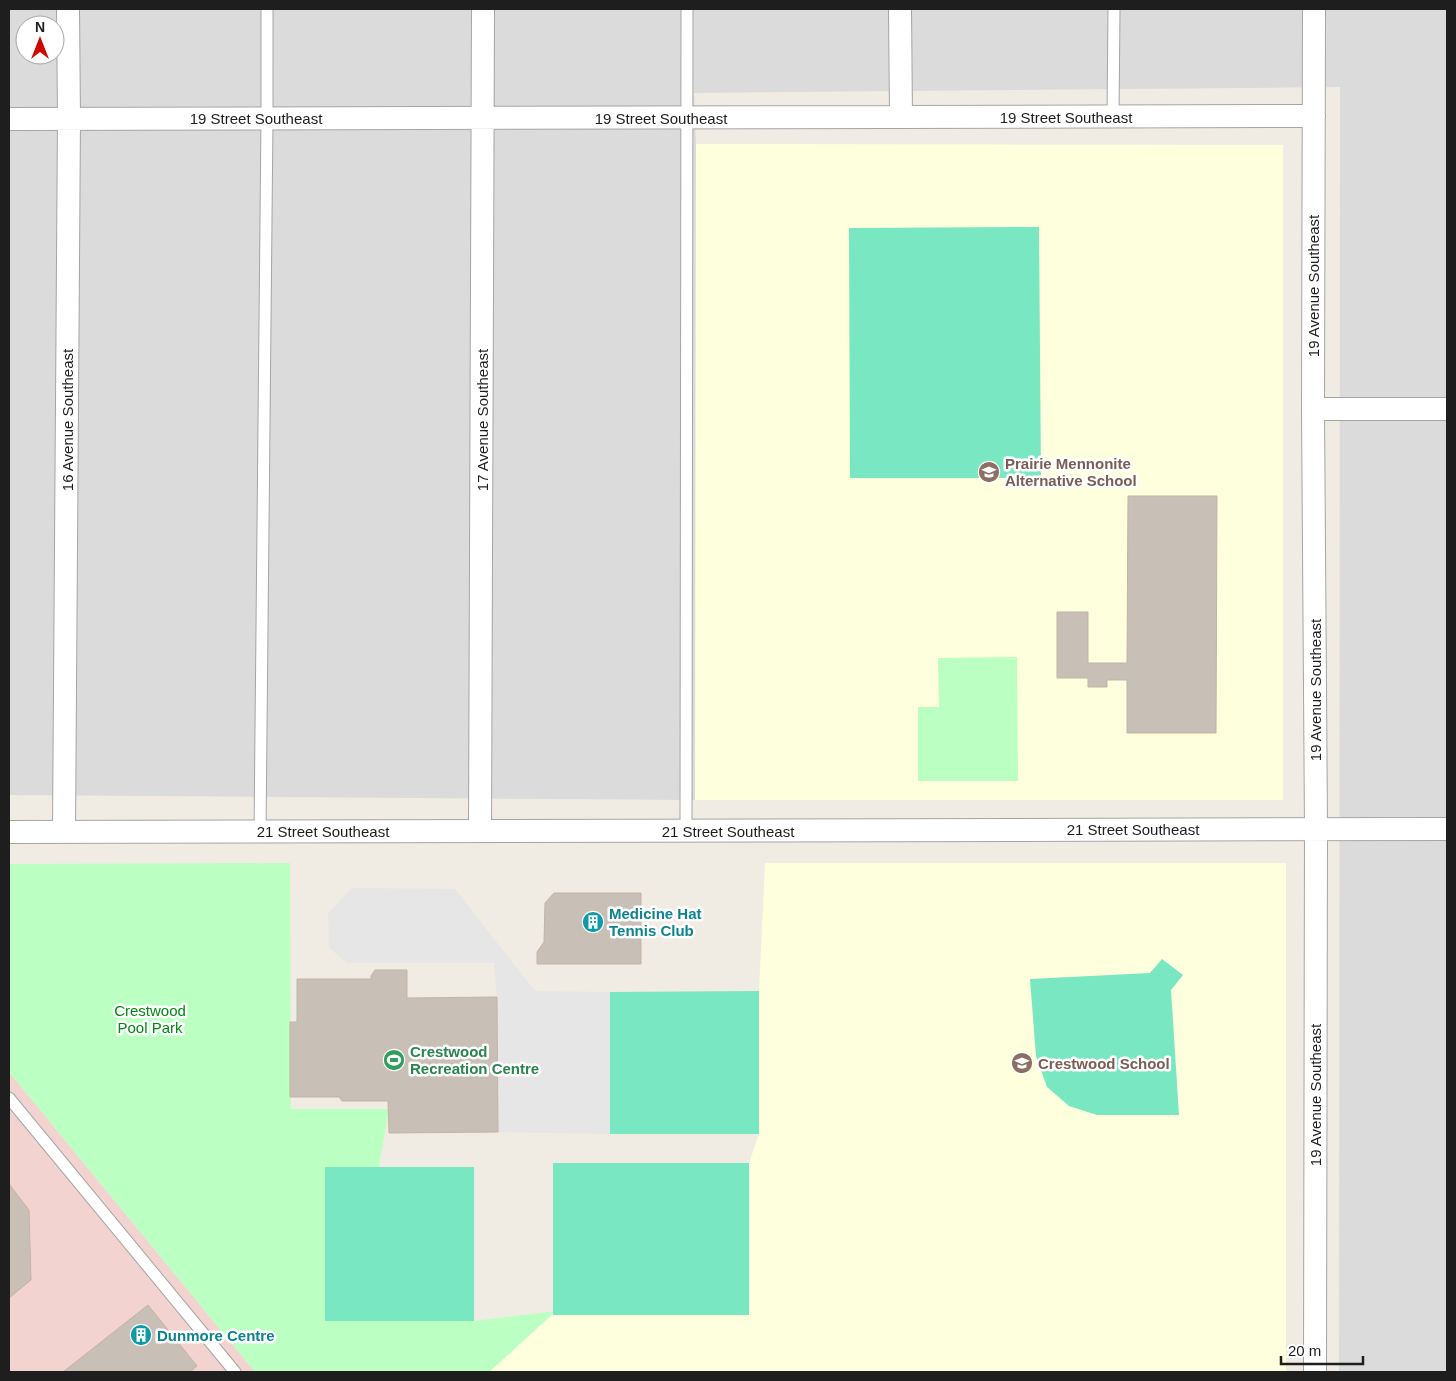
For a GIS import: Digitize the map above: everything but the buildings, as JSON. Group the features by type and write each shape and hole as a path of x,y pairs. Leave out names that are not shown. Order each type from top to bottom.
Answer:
{"street":[{"name":"16 Avenue Southeast","path":"64,832 69,118 68,9"},
{"name":"17 Avenue Southeast","path":"480,831 484,9"},
{"path":"900,9 901,117"},
{"name":"19 Avenue Southeast","path":"1314,9 1312,409 1316,829 1315,1372"},
{"name":"19 Street Southeast","path":"9,119 1314,116"},
{"path":"1312,409 1447,409"},
{"name":"21 Street Southeast","path":"9,832 1447,829"}],"lane":[{"path":"260,832 267,9"},
{"path":"686,831 687,9"},
{"path":"1113,117 1114,9"},
{"path":"9,1098 235,1372"}],"shaded area":[{"path":"9,9 1447,9 1447,1372 1339,1372 1340,87 694,93 696,144 695,800 9,795"},
{"name":"Prairie Mennonite Alternative School","path":"696,144 1283,145 1283,800 695,800"},
{"name":"Crestwood School","path":"765,863 1286,863 1286,1372 489,1372 556,1311 749,1314 749,1163 759,1134 759,991"},
{"path":"352,888 455,889 535,991 610,992 610,1134 498,1132 497,997 494,963 347,963 329,948 328,913"},
{"path":"9,1072 255,1372 9,1372"}],"green space":[{"path":"1039,227 1041,478 850,478 849,228"},
{"path":"1017,657 1018,781 918,781 918,707 939,707 938,658"},
{"name":"Crestwood Pool Park","path":"290,863 291,1109 389,1109 379,1167 325,1167 325,1321 474,1321 556,1311 489,1372 255,1372 9,1072 9,864"},
{"path":"1162,959 1183,975 1171,990 1179,1115 1097,1115 1069,1106 1047,1087 1036,1056 1030,979 1150,973"},
{"path":"759,991 759,1134 610,1134 610,992"},
{"path":"553,1163 749,1163 749,1315 553,1315"},
{"path":"325,1167 474,1167 474,1321 325,1321"}],"place":[{"name":"Prairie Mennonite Alternative School","path":"989,472"},
{"name":"Medicine Hat Tennis Club","path":"593,922"},
{"name":"Crestwood Recreation Centre","path":"394,1060"},
{"name":"Crestwood School","path":"1022,1063"},
{"name":"Dunmore Centre","path":"141,1335"}]}
